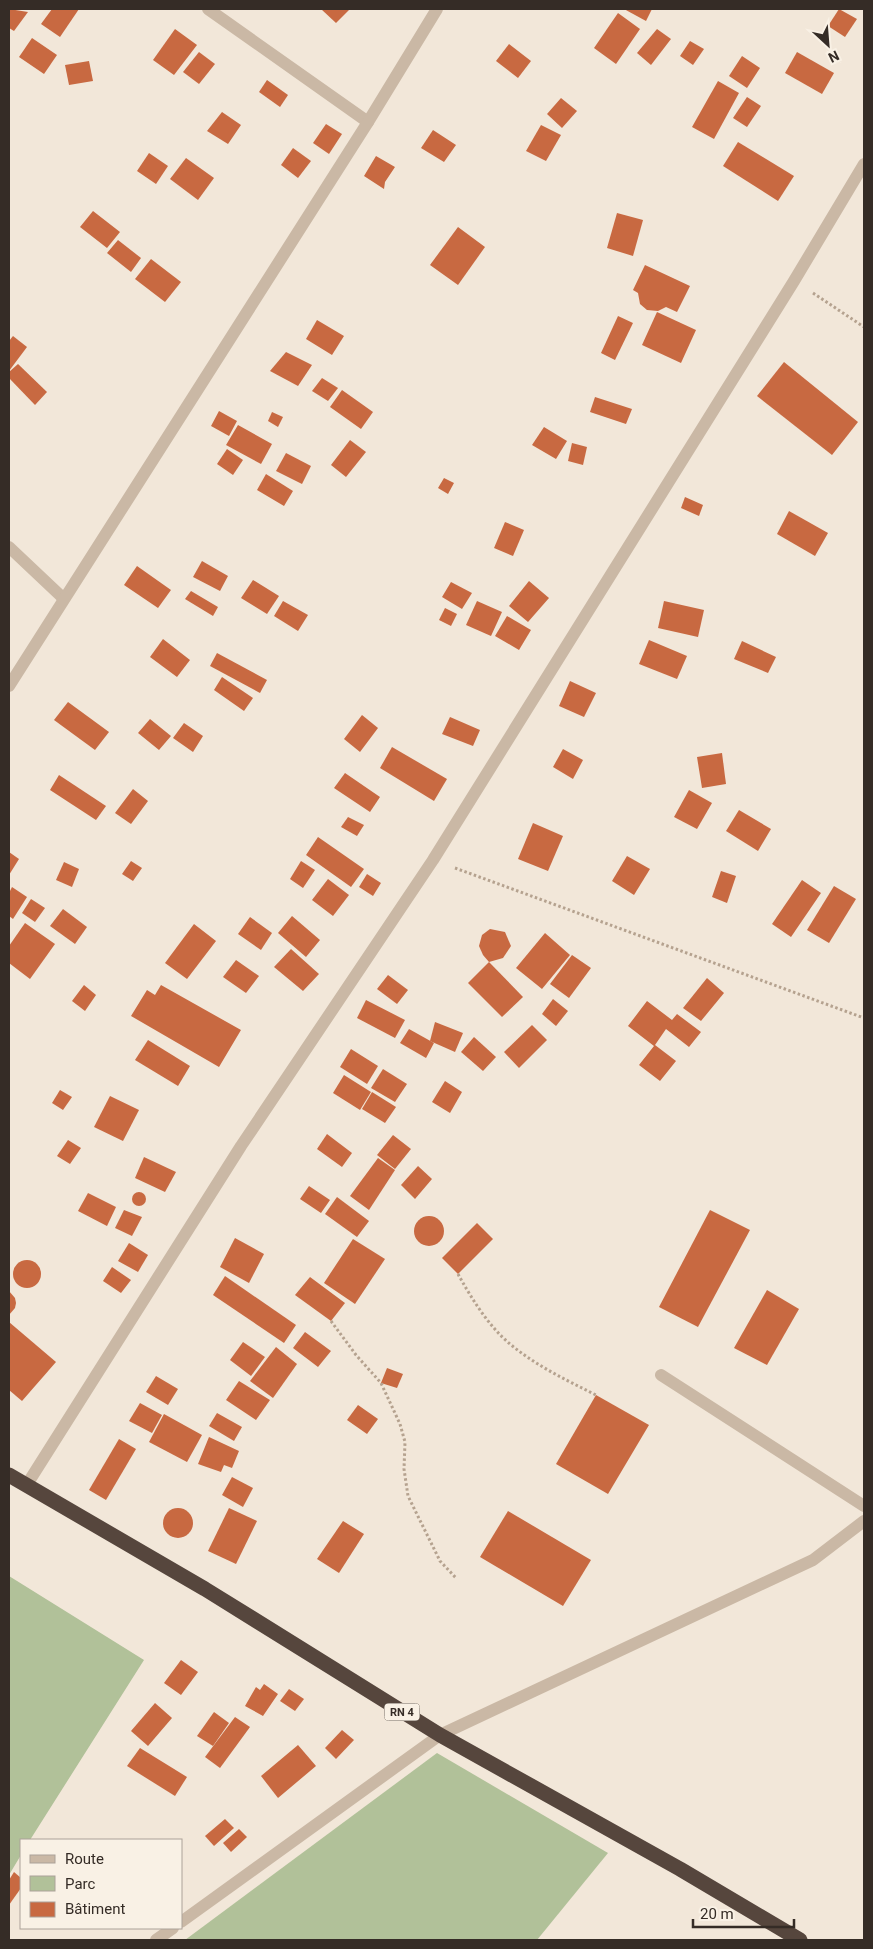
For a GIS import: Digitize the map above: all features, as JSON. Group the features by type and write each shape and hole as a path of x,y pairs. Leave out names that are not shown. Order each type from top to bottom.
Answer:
{"highway":[{"name":"RN 4","path":"9,1475 205,1589 440,1735 680,1869 800,1940"}],"street":[{"path":"208,9 368,122"},
{"path":"9,686 63,598 368,122 437,9"},
{"path":"26,1486 241,1146 433,860 794,281 864,164"},
{"path":"9,547 63,598"},
{"path":"661,1375 864,1506"},
{"path":"182,1921 275,1856 440,1735 813,1560 864,1521"},
{"path":"156,1940 172,1929"}],"path":[{"path":"794,281 864,328"},
{"path":"433,860 864,1018"},
{"path":"458,1274 476,1305 514,1348 538,1364 596,1395"},
{"path":"331,1321 356,1355 381,1383 400,1424 405,1442 404,1469 408,1496 440,1561 456,1578"}],"green space":[{"path":"9,1576 144,1660 31,1839 20,1839 20,1857 9,1875"},
{"path":"437,1753 608,1853 537,1940 185,1940"}],"building":[{"path":"9,9 28,12 14,31 9,28"},
{"path":"52,9 79,9 60,37 41,24"},
{"path":"321,9 350,9 336,23"},
{"path":"624,9 652,9 646,21"},
{"path":"839,9 857,19 845,37 828,26"},
{"path":"618,13 640,29 616,64 594,48"},
{"path":"175,29 197,45 174,75 153,60"},
{"path":"657,29 671,39 651,65 637,53"},
{"path":"32,38 57,55 44,74 19,57"},
{"path":"690,41 704,49 693,65 680,56"},
{"path":"509,44 531,61 518,78 496,61"},
{"path":"199,52 215,64 199,84 183,72"},
{"path":"797,52 834,73 822,94 785,73"},
{"path":"742,56 760,68 747,88 729,76"},
{"path":"89,61 93,81 69,85 65,65"},
{"path":"267,80 288,95 280,107 259,92"},
{"path":"718,81 739,93 714,139 692,127"},
{"path":"747,97 761,106 747,127 733,118"},
{"path":"561,98 577,111 562,128 547,114"},
{"path":"222,112 241,125 228,144 207,131"},
{"path":"326,124 342,134 329,154 313,143"},
{"path":"541,125 561,135 546,161 526,151"},
{"path":"433,130 456,145 444,162 421,148"},
{"path":"738,142 794,176 778,201 723,166"},
{"path":"293,148 311,161 298,178 281,165"},
{"path":"149,153 168,166 156,184 137,171"},
{"path":"376,156 395,167 385,182 384,189 364,176"},
{"path":"186,158 214,178 198,200 170,179"},
{"path":"93,211 120,232 107,248 80,227"},
{"path":"617,213 643,220 633,256 607,248"},
{"path":"458,227 485,247 458,285 430,265"},
{"path":"118,240 141,258 131,272 107,253"},
{"path":"151,259 181,282 165,302 135,279"},
{"path":"645,265 690,286 677,312 666,307 658,311 647,310 640,304 638,293 633,290"},
{"path":"657,312 696,330 681,363 642,345"},
{"path":"618,316 633,323 615,360 601,353"},
{"path":"317,320 344,336 332,355 306,339"},
{"path":"13,336 27,347 9,371 9,341"},
{"path":"286,352 312,365 298,386 270,371"},
{"path":"784,362 858,422 832,455 757,396"},
{"path":"18,364 47,392 35,405 9,378 9,372"},
{"path":"322,378 338,388 328,401 312,391"},
{"path":"342,390 373,412 361,429 330,407"},
{"path":"595,397 632,409 626,424 590,412"},
{"path":"219,411 237,421 229,436 211,426"},
{"path":"272,412 283,417 278,427 268,421"},
{"path":"238,425 272,444 261,464 226,445"},
{"path":"544,427 567,441 556,459 532,445"},
{"path":"350,440 366,452 346,477 331,465"},
{"path":"572,443 587,447 583,465 568,461"},
{"path":"227,449 243,460 233,475 217,464"},
{"path":"286,453 311,466 302,484 276,471"},
{"path":"266,474 293,491 284,506 257,490"},
{"path":"444,478 454,483 448,494 438,488"},
{"path":"685,497 703,505 699,516 681,508"},
{"path":"789,511 828,533 815,556 777,534"},
{"path":"505,522 524,530 513,556 494,548"},
{"path":"202,561 228,576 220,591 193,577"},
{"path":"137,566 171,590 158,608 124,585"},
{"path":"253,580 279,596 267,614 241,598"},
{"path":"529,581 549,598 528,622 509,606"},
{"path":"451,582 472,593 462,609 442,597"},
{"path":"191,591 218,607 213,616 185,599"},
{"path":"283,601 308,615 298,631 274,616"},
{"path":"477,601 502,612 491,636 466,625"},
{"path":"664,601 704,610 698,637 658,628"},
{"path":"445,608 457,614 451,626 439,620"},
{"path":"507,616 531,630 519,650 495,636"},
{"path":"163,639 190,660 177,677 150,657"},
{"path":"649,640 687,656 677,679 639,664"},
{"path":"742,641 776,657 768,673 734,659"},
{"path":"217,653 267,680 260,693 210,666"},
{"path":"222,677 253,698 244,711 214,690"},
{"path":"570,681 596,693 584,717 559,706"},
{"path":"68,702 109,732 95,750 54,720"},
{"path":"362,715 378,728 360,752 344,739"},
{"path":"450,717 480,730 473,746 442,734"},
{"path":"150,719 171,736 159,750 138,733"},
{"path":"184,723 203,736 193,752 173,738"},
{"path":"392,747 447,779 434,801 380,768"},
{"path":"563,749 583,760 573,779 553,767"},
{"path":"722,753 726,784 702,788 697,757"},
{"path":"345,773 380,797 370,812 334,788"},
{"path":"59,775 106,806 96,820 50,790"},
{"path":"133,789 148,801 131,824 115,813"},
{"path":"689,790 712,803 697,829 674,817"},
{"path":"739,810 771,829 758,851 726,831"},
{"path":"348,817 364,825 357,836 341,827"},
{"path":"533,823 563,836 548,871 518,859"},
{"path":"318,837 364,869 351,887 306,855"},
{"path":"9,852 19,859 9,875"},
{"path":"627,856 650,869 634,895 612,881"},
{"path":"131,861 142,868 133,881 122,874"},
{"path":"301,861 315,870 303,888 290,879"},
{"path":"64,862 79,869 72,887 56,880"},
{"path":"721,871 736,876 727,903 712,897"},
{"path":"367,874 381,883 373,896 359,887"},
{"path":"328,879 349,895 333,916 312,900"},
{"path":"802,880 821,893 791,937 772,924"},
{"path":"834,886 856,899 829,943 807,930"},
{"path":"12,887 27,897 13,919 9,916 9,893"},
{"path":"31,899 45,908 35,922 22,913"},
{"path":"63,909 87,927 75,944 50,926"},
{"path":"292,916 320,940 306,957 278,933"},
{"path":"250,917 272,933 261,950 238,934"},
{"path":"25,923 55,944 30,979 9,963 9,946"},
{"path":"194,924 216,941 187,979 165,963"},
{"path":"490,929 505,932 511,946 503,958 489,962 479,946 482,935"},
{"path":"545,933 570,955 542,989 516,968"},
{"path":"291,949 319,974 303,991 274,967"},
{"path":"572,955 591,968 569,998 550,984"},
{"path":"236,960 259,976 246,993 223,977"},
{"path":"489,962 523,997 502,1017 468,983"},
{"path":"388,975 408,990 397,1004 377,989"},
{"path":"707,978 724,993 701,1021 683,1008"},
{"path":"84,985 96,995 85,1011 72,1001"},
{"path":"161,985 241,1030 219,1067 131,1016 147,990 155,995"},
{"path":"553,999 568,1011 556,1026 542,1014"},
{"path":"366,1000 405,1020 395,1038 357,1018"},
{"path":"647,1001 672,1020 677,1014 701,1032 689,1047 666,1029 655,1045 676,1061 660,1081 639,1065 654,1046 628,1026"},
{"path":"435,1022 463,1033 455,1052 430,1041"},
{"path":"532,1025 547,1040 519,1068 504,1052"},
{"path":"409,1029 434,1043 426,1058 400,1043"},
{"path":"474,1037 496,1057 483,1071 461,1052"},
{"path":"148,1040 190,1066 178,1086 135,1060"},
{"path":"351,1049 378,1066 367,1084 340,1067"},
{"path":"383,1069 407,1084 395,1102 371,1088"},
{"path":"344,1075 371,1092 360,1110 333,1093"},
{"path":"445,1081 462,1092 450,1113 432,1102"},
{"path":"60,1090 72,1097 63,1110 52,1103"},
{"path":"372,1092 396,1107 385,1123 362,1109"},
{"path":"110,1096 139,1110 123,1141 94,1127"},
{"path":"327,1134 352,1153 342,1167 317,1149"},
{"path":"393,1135 411,1149 395,1169 377,1155"},
{"path":"68,1140 81,1148 70,1164 57,1156"},
{"path":"144,1157 176,1172 165,1192 135,1178"},
{"path":"378,1158 395,1170 369,1210 350,1196"},
{"path":"418,1166 432,1179 415,1199 401,1185"},
{"path":"309,1186 330,1200 321,1213 300,1199"},
{"path":"139,1192 144,1194 146,1199 144,1204 139,1206 134,1204 132,1199 134,1194"},
{"path":"88,1193 116,1207 107,1226 78,1211"},
{"path":"337,1197 369,1221 357,1237 325,1214"},
{"path":"124,1210 142,1217 132,1236 115,1228"},
{"path":"710,1210 750,1230 698,1327 659,1307"},
{"path":"429,1216 435,1217 443,1225 443,1237 435,1245 429,1246 423,1245 415,1237 414,1231 415,1225 423,1217"},
{"path":"477,1223 493,1239 458,1274 442,1258"},
{"path":"235,1238 264,1254 249,1283 220,1267"},
{"path":"353,1239 385,1259 355,1304 324,1283"},
{"path":"129,1243 148,1255 138,1272 118,1261"},
{"path":"27,1260 37,1264 41,1274 37,1284 27,1288 17,1284 13,1274 17,1264"},
{"path":"112,1267 131,1280 121,1293 103,1281"},
{"path":"225,1276 296,1325 284,1343 213,1295"},
{"path":"310,1277 345,1303 331,1321 295,1295"},
{"path":"767,1290 799,1309 767,1365 734,1348"},
{"path":"9,1291 15,1298 16,1303 15,1308 9,1315"},
{"path":"9,1322 56,1362 22,1401 9,1390"},
{"path":"305,1332 331,1351 318,1367 293,1348"},
{"path":"243,1342 265,1357 251,1376 230,1360"},
{"path":"276,1347 297,1364 273,1398 250,1381"},
{"path":"387,1368 403,1374 397,1388 381,1383"},
{"path":"156,1376 178,1389 168,1405 146,1392"},
{"path":"239,1381 270,1400 256,1420 226,1400"},
{"path":"596,1395 649,1425 608,1494 556,1464"},
{"path":"140,1403 162,1415 152,1433 129,1421"},
{"path":"358,1405 378,1419 367,1434 347,1420"},
{"path":"217,1413 242,1427 234,1441 209,1426"},
{"path":"164,1414 202,1435 187,1462 149,1442"},
{"path":"209,1437 239,1451 232,1468 224,1465 221,1472 198,1464"},
{"path":"119,1439 136,1449 106,1500 89,1490"},
{"path":"232,1477 253,1488 243,1507 222,1495"},
{"path":"178,1508 189,1512 193,1523 189,1534 178,1538 167,1534 163,1523 167,1512"},
{"path":"229,1508 257,1521 236,1564 208,1551"},
{"path":"508,1511 591,1560 563,1606 480,1557"},
{"path":"343,1521 364,1534 339,1573 317,1559"},
{"path":"181,1660 198,1672 181,1695 164,1683"},
{"path":"264,1684 278,1694 263,1716 245,1706 256,1687 260,1690"},
{"path":"289,1689 304,1699 295,1711 280,1701"},
{"path":"155,1703 172,1718 148,1746 131,1731"},
{"path":"214,1712 229,1723 213,1746 197,1736"},
{"path":"235,1717 250,1727 220,1768 205,1757"},
{"path":"342,1730 354,1740 336,1759 325,1748"},
{"path":"298,1745 316,1766 278,1798 261,1776"},
{"path":"140,1748 187,1777 175,1796 127,1766"},
{"path":"225,1819 234,1828 214,1846 205,1836"},
{"path":"239,1829 247,1837 231,1852 223,1843"},
{"path":"14,1872 20,1877 20,1889 9,1905 9,1880"}]}
